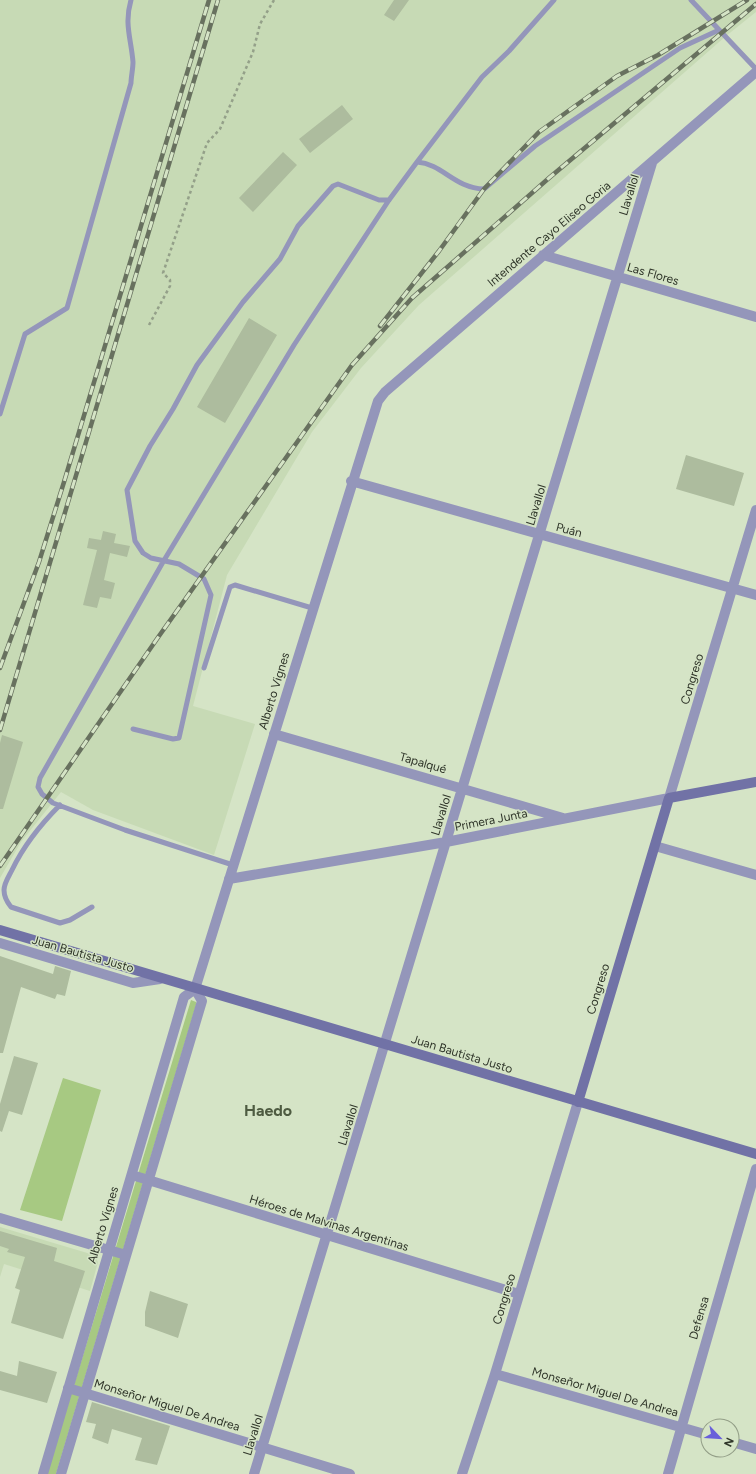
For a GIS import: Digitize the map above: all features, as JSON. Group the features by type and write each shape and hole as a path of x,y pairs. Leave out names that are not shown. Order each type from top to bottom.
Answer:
{"street":[{"name":"Intendente Cayo Eliseo Goria","path":"378,401 385,392 652,163 756,70"},
{"name":"Llavallol","path":"254,1474 386,1045 652,163"},
{"name":"Las Flores","path":"543,255 756,317"},
{"name":"Alberto Vignes","path":"43,1474 184,997 196,989 312,608 378,401"},
{"name":"Puán","path":"352,481 756,595"},
{"name":"Congreso","path":"462,1474 495,1374 578,1102 756,510"},
{"name":"Tapalqué","path":"274,734 565,818"},
{"name":"Primera Junta","path":"229,878 446,842 756,782"},
{"path":"655,846 756,875"},
{"name":"Juan Bautista Justo","path":"0,930 160,979 756,1154"},
{"name":"Juan Bautista Justo","path":"0,943 133,983 160,979"},
{"name":"Alberto Vignes","path":"61,1474 126,1255 150,1180 202,1001 196,989"},
{"name":"Defensa","path":"668,1474 756,1169"},
{"name":"Héroes de Malvinas Argentinas","path":"132,1175 519,1294"},
{"path":"0,1218 126,1255"},
{"name":"Monseñor Miguel De Andrea","path":"495,1374 700,1433"},
{"name":"Monseñor Miguel De Andrea","path":"68,1388 350,1474"},
{"path":"740,1444 756,1449"}],"lane":[{"path":"0,414 24,334 67,308 131,84 133,63 127,27 127,13 131,0"},
{"path":"233,865 125,830 60,805 42,794 38,787 40,778 163,562 294,345 389,200 482,77 508,52 554,0"},
{"path":"691,0 756,70"},
{"path":"417,162 427,163 462,185 484,189 535,146 680,48 719,30"},
{"path":"133,729 173,739 179,738 210,595 204,579 179,564 163,562 151,558 143,553 135,541 127,490 150,446 173,410 196,365 243,302 280,259 298,226 333,186 338,184 379,200 389,200"},
{"path":"204,668 230,588 235,585 312,608"},
{"path":"60,805 44,821 21,851 7,879 4,889 5,897 11,907 60,923 70,920 92,907"}],"path":[{"path":"149,325 170,286 170,280 163,273 207,143 220,129 253,52 260,24 274,0"}],"shaded area":[{"path":"0,0 756,0 756,12 726,36 419,305 361,368 312,432 227,575 193,706 255,724 214,855 93,810 61,792 21,842 0,878"},
{"path":"0,1227 94,1255 98,1262 90,1291 4,1264 0,1277"}],"green space":[{"path":"191,1000 196,1002 196,1005 56,1474 47,1474"},
{"path":"63,1078 101,1090 62,1221 20,1210"}],"building":[{"path":"394,0 409,0 394,21 384,15"},
{"path":"342,105 353,119 310,153 299,139"},
{"path":"283,152 297,165 253,212 239,198"},
{"path":"249,318 277,335 225,423 197,407"},
{"path":"686,455 744,473 734,506 676,489"},
{"path":"103,531 116,534 114,543 130,546 127,557 110,553 104,580 115,583 111,599 100,597 97,608 83,605 97,550 87,548 89,538 101,540"},
{"path":"2,735 23,742 3,809 0,809 0,743"},
{"path":"0,956 53,974 55,966 71,971 65,996 57,994 55,999 21,987 3,1053 0,1053"},
{"path":"14,1056 38,1063 22,1115 9,1111 2,1132 0,1131 0,1104"},
{"path":"0,1231 57,1248 54,1261 85,1271 63,1339 11,1323 20,1290 15,1288 25,1257 7,1252 9,1249 0,1246"},
{"path":"150,1291 188,1304 178,1338 145,1326 145,1312"},
{"path":"19,1361 57,1372 47,1403 0,1390 0,1371 17,1376"},
{"path":"92,1402 170,1426 157,1465 135,1460 142,1438 112,1429 108,1444 92,1438 96,1424 86,1422"}],"railway":[{"path":"0,668 39,562 209,0"},
{"path":"0,730 218,0"},
{"path":"380,326 439,251 484,189 539,132 617,76 658,55 747,0"},
{"path":"0,866 159,636 352,365 412,298 549,178 756,4"}],"district":[{"name":"Haedo","path":"268,1110"}]}
